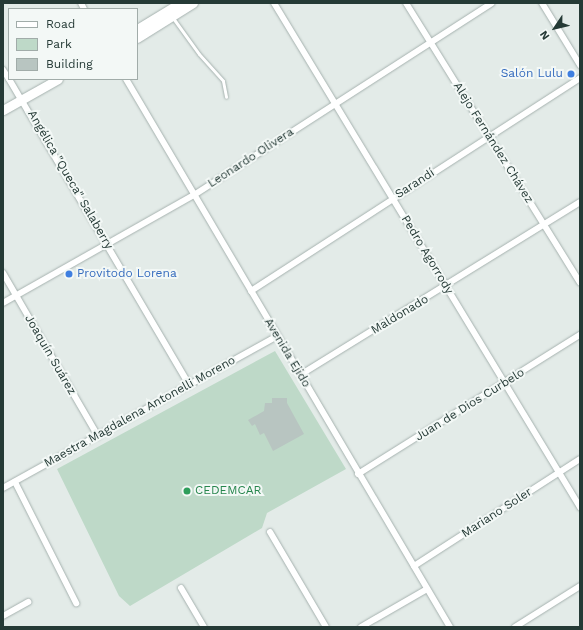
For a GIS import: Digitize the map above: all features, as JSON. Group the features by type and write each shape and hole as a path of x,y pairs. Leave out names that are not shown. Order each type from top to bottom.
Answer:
{"street":[{"path":"138,28 180,3"},
{"path":"138,37 193,3"},
{"name":"Pedro Agorrody","path":"274,3 580,507"},
{"name":"Alejo Fernández Chávez","path":"406,3 580,282"},
{"name":"Leonardo Olivera","path":"3,303 194,195 492,3"},
{"path":"542,3 580,65"},
{"name":"Sarandí","path":"251,291 488,136 580,78"},
{"name":"Angélica \"Queca\" Salaberry","path":"10,80 23,99 189,386"},
{"path":"3,110 56,80"},
{"name":"Avenida Ejido","path":"127,80 300,376 450,627"},
{"name":"Maldonado","path":"300,376 580,202"},
{"name":"Joaquín Suárez","path":"3,273 98,436"},
{"name":"Juan de Dios Curbelo","path":"358,474 580,335"},
{"name":"Maestra Magdalena Antonelli Moreno","path":"3,488 277,336"},
{"name":"Mariano Soler","path":"414,566 580,459"},
{"path":"15,482 76,602"},
{"path":"270,532 326,627"},
{"path":"514,627 580,586"},
{"path":"181,588 204,627"},
{"path":"361,627 427,589"},
{"path":"3,616 28,602"}],"lane":[{"path":"172,16 199,54 223,81 226,97"}],"green space":[{"name":"CEDEMCAR","path":"275,351 346,469 267,513 262,528 130,606 119,596 57,469"}],"building":[{"path":"272,398 287,398 287,403 304,434 273,451 264,433 260,435 255,424 252,426 248,420 264,411 265,403 272,403"}],"place":[{"name":"Salón Lulu","path":"571,74"},
{"name":"Provitodo Lorena","path":"69,274"},
{"name":"CEDEMCAR","path":"187,491"}]}
